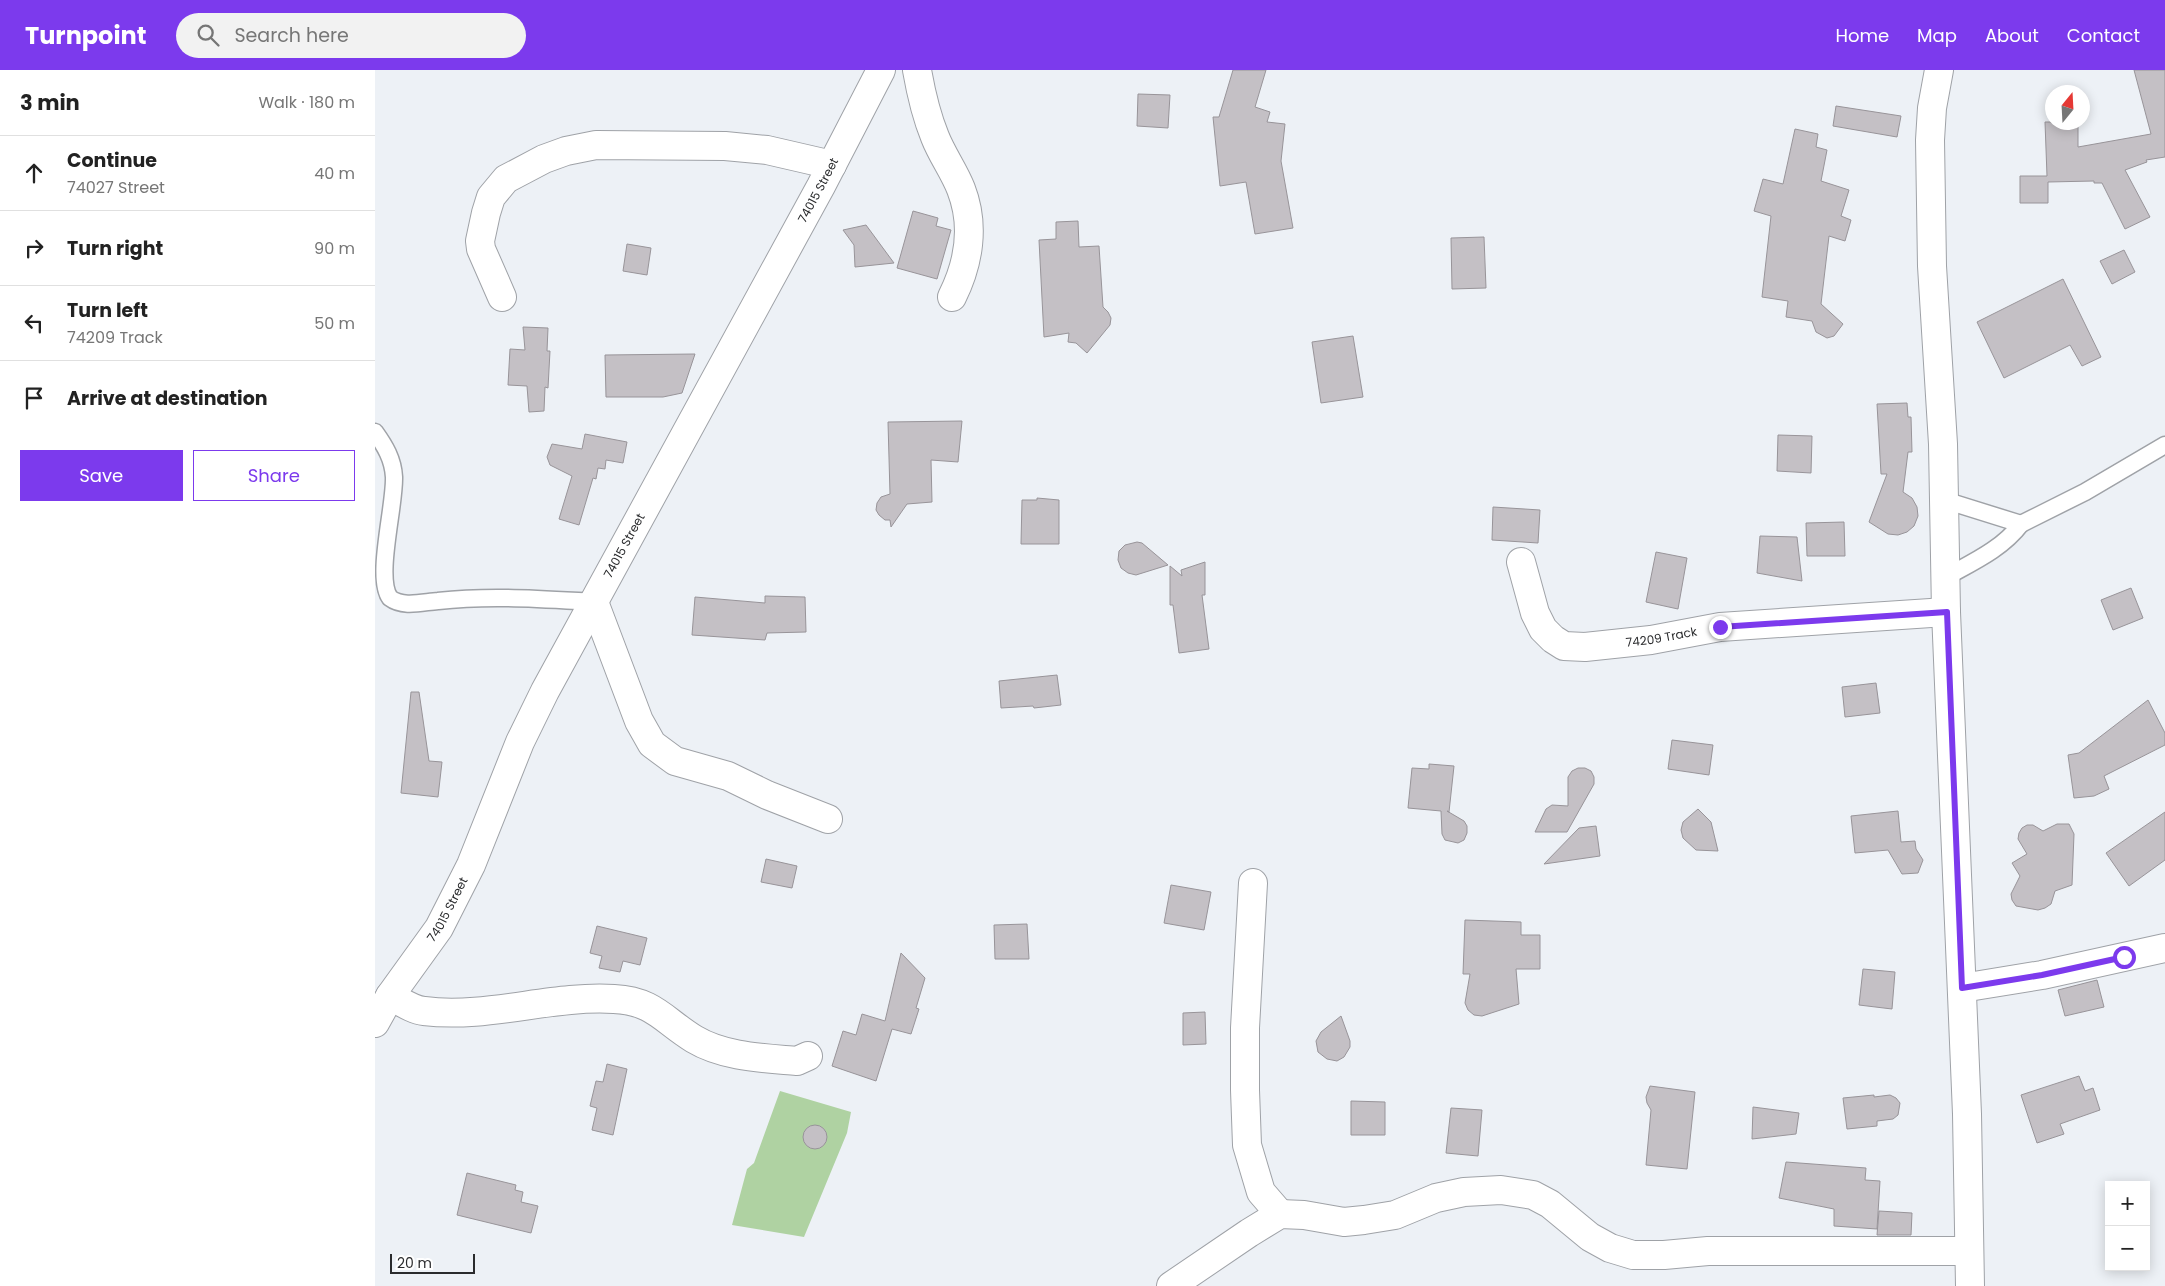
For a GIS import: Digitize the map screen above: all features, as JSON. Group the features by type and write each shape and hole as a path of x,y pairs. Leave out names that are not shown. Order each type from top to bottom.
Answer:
{"street":[{"name":"74015 Street","path":"375,1023 390,996 439,928 471,865 528,725 552,676 832,165 881,70"},
{"path":"917,70 922,98 935,138 961,189 967,211 968,250 963,275 952,297"},
{"path":"1939,70 1932,108 1930,140 1932,266 1943,444 1947,612 1967,1114 1970,1286"},
{"path":"502,297 481,249 480,240 486,213 497,188 506,179 544,159 566,151 596,145 725,146 767,150 832,165"},
{"name":"74209 Track","path":"1521,562 1535,614 1543,629 1553,639 1565,646 1585,647 1651,640 1720,627 1947,612"},
{"path":"594,602 639,721 651,744 675,762 728,776 767,795 828,819"},
{"path":"1253,883 1245,1028 1247,1145 1261,1192 1280,1214"},
{"path":"1962,988 2033,977 2165,948"},
{"path":"390,996 423,1011 481,1010 590,999 629,1000 647,1005 695,1039 725,1051 797,1061 808,1056"},
{"path":"1171,1286 1280,1214 1304,1215 1344,1222 1395,1215 1436,1198 1464,1192 1501,1190 1533,1195 1550,1204 1590,1237 1610,1248 1633,1255 1663,1255 1708,1251 1969,1251"}],"lane":[{"path":"375,432 385,445 392,461 394,477 392,502 382,542 380,569 381,587 390,598 402,604 461,598 517,597 594,602"},
{"path":"1946,578 1984,556 2011,536 2021,524 2085,492 2165,444"},
{"path":"1944,500 2021,524"}],"green space":[{"path":"780,1091 851,1112 847,1133 804,1237 732,1225 747,1169 754,1163"}],"building":[{"path":"1233,70 1266,70 1255,107 1270,112 1267,122 1285,124 1281,161 1293,228 1255,234 1246,182 1220,186 1213,117 1219,117"},
{"path":"2134,70 2165,70 2165,157 2146,160 2147,162 2125,170 2150,217 2125,229 2102,183 2094,183 2094,181 2048,182 2048,203 2020,203 2020,176 2047,176 2045,130 2078,130 2078,147 2151,134"},
{"path":"1138,94 1170,95 1168,128 1137,126"},
{"path":"1836,106 1901,116 1897,137 1833,126"},
{"path":"1795,129 1818,134 1816,147 1827,150 1821,181 1849,190 1841,216 1851,220 1845,241 1829,236 1821,304 1843,324 1834,336 1827,338 1816,332 1812,321 1786,317 1788,301 1762,297 1771,216 1754,211 1763,179 1783,184"},
{"path":"913,211 938,218 936,226 951,230 937,279 897,268"},
{"path":"1078,221 1079,247 1099,246 1103,307 1111,318 1110,325 1087,353 1076,343 1068,342 1069,333 1044,337 1039,240 1056,239 1056,222"},
{"path":"866,225 894,263 855,267 854,245 843,230"},
{"path":"1484,237 1486,288 1452,289 1451,238"},
{"path":"627,244 651,248 647,275 623,271"},
{"path":"2124,250 2135,272 2112,284 2100,261"},
{"path":"2063,279 2101,357 2082,366 2070,345 2004,378 1977,322"},
{"path":"523,327 548,328 547,351 550,351 548,388 545,387 544,411 529,412 527,386 508,385 510,349 525,350"},
{"path":"1353,336 1363,397 1321,403 1312,342"},
{"path":"695,354 682,393 663,397 606,397 605,355"},
{"path":"1907,403 1908,417 1911,417 1912,452 1908,452 1903,492 1912,498 1917,507 1918,516 1914,526 1907,532 1898,535 1888,534 1869,522 1887,474 1881,474 1877,404"},
{"path":"962,421 958,462 931,460 932,502 907,504 891,527 890,520 885,520 876,510 877,503 881,497 890,494 888,422"},
{"path":"585,434 627,442 623,463 606,460 605,469 598,468 596,479 593,478 579,525 559,519 572,476 550,465 547,457 552,444 582,449"},
{"path":"1778,435 1812,436 1811,473 1777,471"},
{"path":"1037,498 1059,500 1059,544 1021,544 1022,500 1037,500"},
{"path":"1493,507 1540,510 1538,543 1492,540"},
{"path":"1844,522 1845,556 1807,556 1806,523"},
{"path":"1760,536 1797,537 1802,581 1757,573"},
{"path":"1137,542 1142,543 1168,565 1136,575 1128,573 1121,568 1118,560 1119,551 1125,545"},
{"path":"1656,552 1687,558 1678,609 1646,602"},
{"path":"1205,562 1205,595 1202,595 1209,649 1179,653 1173,605 1170,605 1170,566 1182,576 1181,570"},
{"path":"2131,588 2143,618 2113,630 2101,600"},
{"path":"765,596 805,597 806,632 767,633 765,640 692,635 695,597 765,603"},
{"path":"1057,675 1061,705 1034,708 1033,706 1001,708 999,681"},
{"path":"1876,683 1880,713 1845,717 1842,687"},
{"path":"411,692 419,692 429,761 442,762 438,797 401,793"},
{"path":"2148,700 2165,733 2165,745 2104,776 2109,789 2094,796 2074,798 2068,755 2079,753"},
{"path":"1672,740 1713,745 1709,775 1668,769"},
{"path":"1429,764 1454,766 1449,812 1447,811 1464,821 1467,826 1464,840 1458,843 1445,840 1442,834 1441,811 1408,808 1412,768 1429,769"},
{"path":"1578,768 1585,768 1591,771 1594,777 1594,784 1567,832 1535,832 1546,809 1552,805 1568,806 1568,777 1572,771"},
{"path":"1698,809 1711,822 1718,851 1696,850 1683,838 1681,830 1683,822"},
{"path":"1898,811 1901,842 1915,841 1916,849 1923,860 1918,873 1902,874 1888,850 1855,853 1851,816"},
{"path":"2165,812 2165,860 2129,886 2106,853"},
{"path":"2057,824 2069,824 2074,834 2072,885 2055,891 2051,904 2045,908 2038,910 2016,906 2011,894 2020,876 2012,863 2027,854 2018,839 2019,833 2027,825 2033,825 2043,831"},
{"path":"1596,826 1600,856 1544,864 1579,828"},
{"path":"766,859 797,866 792,888 761,882"},
{"path":"1171,885 1211,892 1204,930 1164,923"},
{"path":"1465,920 1521,922 1521,935 1540,935 1540,969 1516,969 1519,1004 1482,1016 1474,1015 1468,1010 1465,1003 1470,974 1463,974"},
{"path":"1027,924 1029,959 995,959 994,925"},
{"path":"597,926 647,938 640,965 623,961 620,972 599,968 602,956 590,953"},
{"path":"901,953 925,978 916,1008 919,1009 911,1034 892,1029 876,1081 832,1066 843,1031 856,1035 862,1014 885,1021"},
{"path":"1863,969 1895,972 1892,1009 1859,1005"},
{"path":"2097,980 2104,1007 2065,1016 2058,990"},
{"path":"1205,1012 1206,1044 1183,1045 1183,1013"},
{"path":"1341,1016 1350,1041 1350,1047 1344,1057 1337,1061 1327,1059 1318,1052 1316,1041 1321,1032"},
{"path":"607,1064 627,1069 613,1135 592,1130 597,1108 590,1106 596,1081 603,1082"},
{"path":"2079,1076 2085,1091 2093,1088 2100,1110 2060,1124 2064,1134 2037,1143 2021,1095"},
{"path":"1650,1086 1695,1092 1687,1169 1646,1165 1651,1110 1646,1097"},
{"path":"1874,1095 1874,1097 1890,1095 1896,1098 1900,1103 1898,1115 1893,1119 1877,1121 1877,1126 1847,1129 1843,1098"},
{"path":"1351,1101 1385,1102 1385,1135 1351,1135"},
{"path":"1753,1107 1799,1113 1796,1134 1752,1139"},
{"path":"1451,1108 1482,1110 1478,1156 1446,1153"},
{"path":"815,1125 820,1126 826,1132 826,1142 820,1148 815,1149 810,1148 804,1142 803,1137 804,1132 810,1126"},
{"path":"1786,1162 1866,1168 1865,1180 1880,1181 1877,1229 1834,1226 1834,1209 1779,1198"},
{"path":"467,1173 516,1185 515,1190 523,1192 521,1202 538,1206 531,1233 457,1215"},
{"path":"1879,1211 1912,1213 1911,1235 1877,1235"}],"route":[{"path":"1720,627 1947,612 1962,988 2042,975 2124,957"}]}
